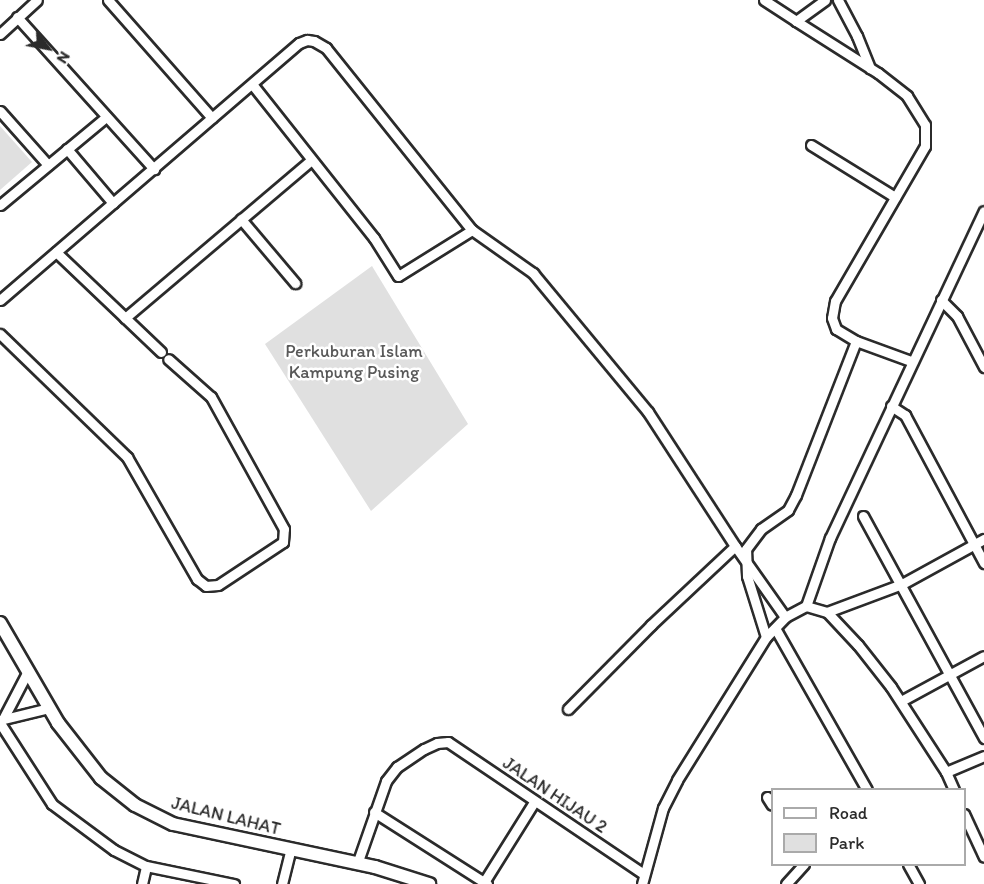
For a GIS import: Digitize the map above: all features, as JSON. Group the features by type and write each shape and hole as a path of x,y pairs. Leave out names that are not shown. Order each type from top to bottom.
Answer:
{"main road":[{"name":"JALAN LAHAT","path":"0,623 27,674 49,708 101,778 135,805 173,824 357,864 429,884"}],"street":[{"path":"0,34 37,0"},
{"path":"108,0 213,118"},
{"path":"764,0 907,96 925,124 925,146 835,301 831,318 836,328 856,341 911,361"},
{"path":"796,21 825,0"},
{"path":"838,0 857,36 870,69"},
{"path":"17,17 154,169"},
{"path":"0,300 299,43 314,40 326,48 471,230 534,273 648,412 735,546 746,558 785,617"},
{"path":"252,84 374,238 398,276 471,230"},
{"path":"0,111 48,165"},
{"path":"0,205 106,117"},
{"path":"811,145 895,197"},
{"path":"67,149 112,203"},
{"path":"125,318 311,160"},
{"path":"643,879 663,808 676,780 766,637 785,617 806,606 830,538 911,361 984,211"},
{"path":"241,219 295,283"},
{"path":"0,334 127,457 197,579 206,586 218,585 283,542 284,529 211,397 56,252"},
{"path":"941,300 957,316 984,368"},
{"path":"766,637 747,576 747,549 761,529 788,510 796,495 856,341"},
{"path":"891,406 905,415 984,562"},
{"path":"862,516 902,584 984,738"},
{"path":"827,612 902,584 984,539"},
{"path":"568,709 651,625 735,546"},
{"path":"806,606 827,612 858,645 901,701 946,772 954,788"},
{"path":"775,628 866,788"},
{"path":"901,701 984,656"},
{"path":"1,720 27,674"},
{"path":"1,720 49,708"},
{"path":"1,720 51,804 114,850 146,866 234,884"},
{"name":"JALAN HIJAU 2","path":"374,812 386,781 397,768 430,746 448,742 643,879"},
{"path":"946,772 984,756"},
{"path":"357,864 374,812 485,883 534,802"},
{"path":"966,818 984,857"},
{"path":"282,884 291,851"},
{"path":"142,884 146,866"},
{"path":"786,884 802,866"},
{"path":"909,866 919,884"}],"green space":[{"path":"0,126 32,162 0,190"},
{"name":"Perkuburan Islam Kampung Pusing","path":"372,266 468,424 371,511 265,344"}]}
